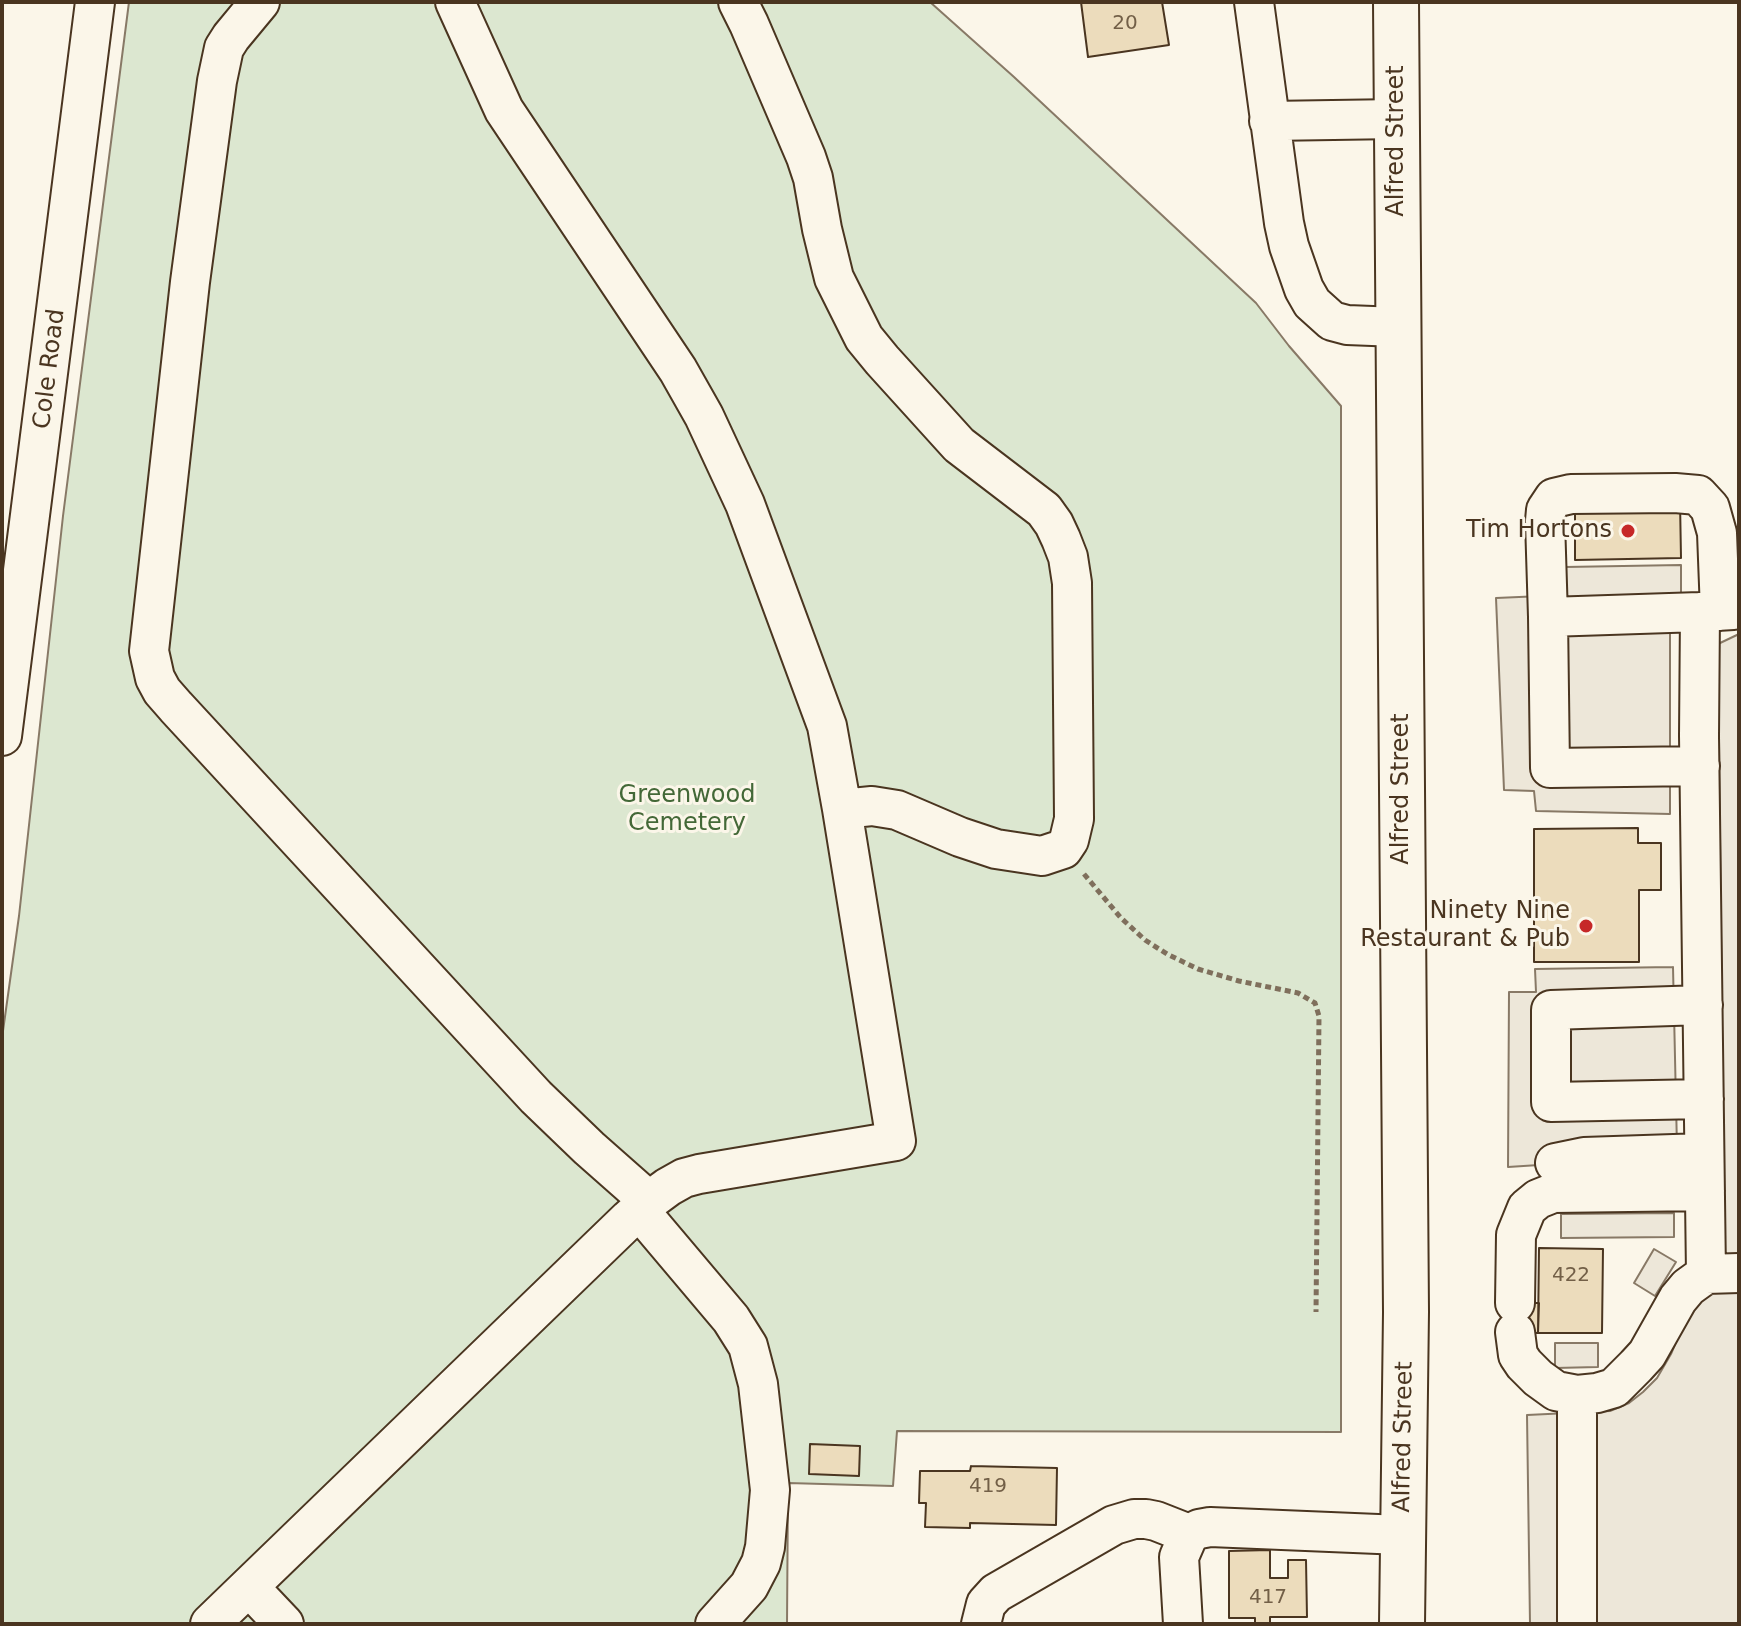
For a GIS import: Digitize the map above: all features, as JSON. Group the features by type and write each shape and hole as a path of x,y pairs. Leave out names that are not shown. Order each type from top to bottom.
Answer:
{"main road":[{"name":"Alfred Street","path":"1396,2 1406,1312 1402,1624"}],"street":[{"name":"Cole Road","path":"2,736 95,2"},
{"path":"260,2 224,48 217,81 182,350 149,651 153,670 162,691 176,707 536,1097 644,1206 731,1319 752,1357 770,1490 761,1563 749,1586 715,1624"},
{"path":"210,1624 644,1206 668,1187 699,1174 896,1141 827,726 745,504 708,424 678,370 504,110 455,2"},
{"path":"738,2 806,157 834,278 864,338 959,445 1044,510 1065,548 1072,583 1074,819 1069,840 1063,849 1042,856 996,849 897,810 872,806 842,809"},
{"path":"1254,2 1269,121 1289,246 1297,273 1308,297 1325,316 1339,324 1398,327"},
{"path":"1269,121 1397,119"},
{"path":"1700,766 1550,768 1545,521 1546,510 1554,498 1571,494 1698,495 1710,508 1717,533 1719,610 1700,766 1705,1191 1723,1274 1688,1287 1647,1354 1614,1388 1577,1395 1556,1391 1530,1371 1518,1355 1526,1250 1532,1220 1558,1183 1584,1157 1704,1153"},
{"path":"1548,617 1719,610"},
{"path":"1558,1183 1551,1102 1551,1010 1703,1005"},
{"path":"1551,1102 1704,1099"},
{"path":"1558,1183 1705,1191"},
{"path":"1577,1395 1577,1624"},
{"path":"981,1624 986,1604 996,1593 1114,1525 1134,1519 1156,1521 1189,1534 1210,1527 1402,1535"},
{"path":"1183,1624 1179,1557 1189,1534"},
{"path":"249,1587 284,1624"}],"path":[{"path":"1063,849 1121,918 1145,940 1167,954 1198,969 1298,993 1317,1007 1316,1312"}],"green space":[{"name":"Greenwood Cemetery","path":"129,2 930,2 1256,303 1341,406 1341,1432 897,1431 893,1486 788,1483 787,1624 2,1624 2,1038 19,916 63,516"}],"shaded area":[{"path":"1681,565 1681,626 1670,628 1670,814 1536,811 1534,791 1504,790 1496,598 1565,595 1565,567"},
{"path":"1739,634 1739,1624 1530,1624 1527,1415 1610,1411 1629,1403 1643,1392 1657,1378 1671,1354 1724,1227 1718,644"},
{"path":"1673,967 1677,1148 1508,1167 1509,992 1536,992 1535,969"},
{"path":"1674,1213 1674,1237 1561,1238 1561,1214"},
{"path":"1654,1249 1676,1262 1655,1296 1634,1283"},
{"path":"1555,1343 1598,1343 1598,1367 1555,1368"}],"building":[{"path":"1081,2 1162,2 1169,45 1088,57"},
{"name":"Tim Hortons","path":"1680,501 1681,558 1575,560 1575,504"},
{"name":"Ninety Nine Restaurant & Pub","path":"1638,828 1638,843 1661,843 1661,890 1639,890 1639,962 1534,962 1534,829"},
{"path":"1539,1248 1603,1249 1602,1333 1538,1333"},
{"path":"1505,1303 1539,1303 1538,1333 1505,1332"},
{"path":"810,1444 860,1446 859,1476 809,1474"},
{"path":"971,1466 1057,1468 1056,1525 970,1523 970,1528 925,1527 926,1503 919,1503 920,1471 970,1471"},
{"path":"1270,1550 1270,1578 1288,1578 1288,1560 1306,1560 1307,1617 1270,1617 1270,1624 1255,1624 1255,1618 1229,1618 1229,1551"}],"place":[{"name":"Tim Hortons","path":"1628,531"},
{"name":"Ninety Nine Restaurant & Pub","path":"1586,926"}]}
